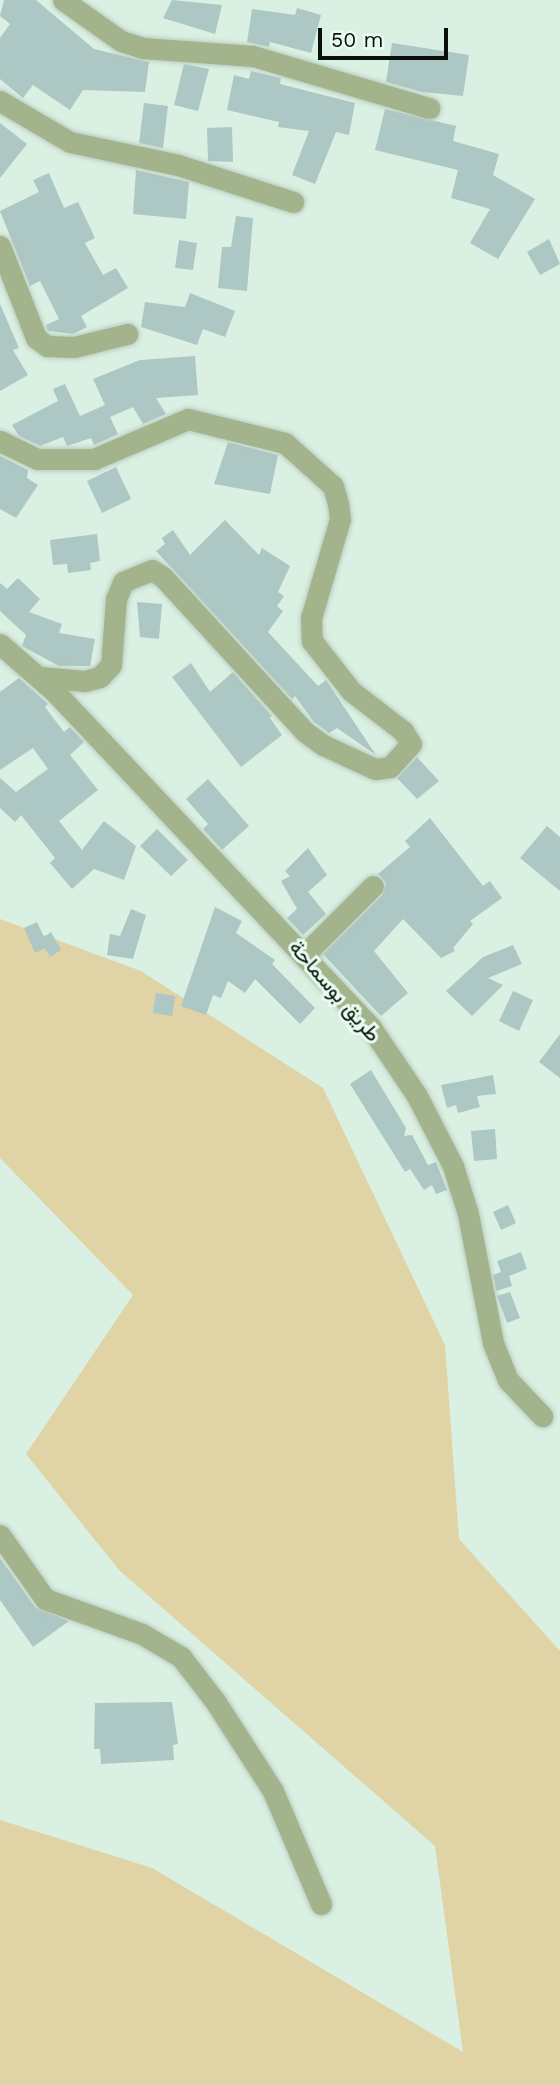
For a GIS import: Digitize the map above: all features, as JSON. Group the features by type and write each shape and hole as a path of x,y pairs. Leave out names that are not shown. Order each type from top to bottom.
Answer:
{"street":[{"path":"63,0 121,41 143,48 253,56 429,108"},
{"path":"0,101 70,142 177,165 293,202"},
{"path":"0,246 36,338 47,346 74,347 127,334"},
{"path":"0,441 37,459 94,459 137,444 188,419 285,443 332,486 338,503 340,519 311,618 312,641 352,691 403,731 411,744 390,767 375,769 323,746 296,722 163,577 152,570 123,582 116,599 111,665 100,677 85,681 40,677"},
{"name":"طريق بوسماحة","path":"0,644 40,677 305,954 369,1026 417,1096 453,1166 468,1214 493,1343 508,1380 542,1416"},
{"path":"305,954 373,886"},
{"path":"0,1535 45,1599 130,1629 181,1657 215,1701 273,1791 321,1904"}],"shaded area":[{"path":"0,919 141,971 323,1088 445,1345 459,1539 560,1651 560,2085 0,2085 0,1820 152,1868 463,2052 435,1846 119,1570 26,1454 133,1295 0,1158"}],"building":[{"path":"4,0 36,0 94,49 149,62 145,92 83,90 70,110 33,85 23,98 0,79 0,38 10,24 0,16"},
{"path":"172,0 222,5 215,34 163,18"},
{"path":"297,8 321,15 311,53 270,42 269,47 247,42 252,9 295,15"},
{"path":"392,43 469,55 463,96 422,92 386,82"},
{"path":"184,64 209,69 198,111 174,105"},
{"path":"251,71 281,78 280,84 355,103 349,135 336,132 315,184 292,175 309,131 278,127 279,122 227,110 234,75 249,79"},
{"path":"144,103 168,106 163,148 139,143"},
{"path":"385,109 456,126 453,141 499,154 493,175 535,199 498,259 470,243 490,209 451,198 458,170 375,150"},
{"path":"0,123 27,144 0,178"},
{"path":"232,127 233,162 208,161 207,128"},
{"path":"136,170 189,182 186,219 133,214"},
{"path":"49,173 64,208 78,202 95,238 85,243 103,275 116,268 128,288 81,316 87,327 73,334 48,331 46,325 59,319 40,281 30,286 0,211 39,192 33,180"},
{"path":"236,216 253,218 247,291 218,288 222,247 231,247"},
{"path":"549,239 560,264 540,275 527,252"},
{"path":"179,240 197,243 193,270 175,268"},
{"path":"190,293 235,311 225,337 203,329 197,345 141,327 145,302 185,307"},
{"path":"0,304 19,348 13,350 28,375 0,391"},
{"path":"195,356 198,395 156,398 166,414 143,424 133,407 110,417 118,434 94,445 91,438 67,446 63,437 40,446 19,436 12,425 58,401 53,389 65,384 80,416 105,405 93,379 140,360"},
{"path":"228,442 278,455 270,494 214,484"},
{"path":"0,456 28,470 27,478 38,485 16,518 0,509"},
{"path":"116,467 131,499 102,513 87,481"},
{"path":"225,520 259,555 262,548 290,566 278,592 284,596 277,606 283,611 268,632 318,686 326,680 376,755 337,728 329,733 314,722 295,696 292,699 156,551 165,544 162,538 173,530 190,555"},
{"path":"97,534 100,561 90,563 91,570 68,573 67,564 53,565 50,540"},
{"path":"18,578 40,599 29,612 62,624 59,633 95,639 90,666 59,666 22,646 26,635 0,611 0,583 7,589"},
{"path":"137,602 162,604 159,639 140,637"},
{"path":"191,663 210,692 233,672 272,716 270,718 282,735 241,767 172,677"},
{"path":"19,678 48,704 45,707 64,732 70,727 84,742 70,755 98,790 59,821 82,850 104,821 136,846 124,880 94,869 72,889 50,863 55,858 21,815 15,822 0,808 0,778 16,792 48,769 33,748 0,770 0,692"},
{"path":"417,757 439,781 417,799 397,778"},
{"path":"208,779 249,826 222,850 203,829 208,824 186,799"},
{"path":"430,818 483,886 490,881 502,898 470,921 473,924 453,948 455,951 441,958 403,919 374,951 408,993 381,1016 323,954 382,895 386,883 378,874 410,847 405,841"},
{"path":"547,826 560,837 560,891 520,858"},
{"path":"157,829 188,860 171,876 140,846"},
{"path":"308,848 327,875 308,892 326,914 303,935 287,918 297,909 281,881 290,876 285,871"},
{"path":"215,907 242,921 236,933 275,960 272,964 315,1008 300,1024 255,979 245,993 228,981 221,998 213,995 206,1015 181,1006"},
{"path":"131,909 146,915 133,959 107,955 110,934 120,936"},
{"path":"37,922 44,937 51,932 61,950 50,957 45,948 35,953 24,928"},
{"path":"513,945 522,964 488,978 503,985 472,1016 446,991 483,957"},
{"path":"513,991 533,1000 519,1031 499,1021"},
{"path":"156,993 175,996 172,1016 153,1013"},
{"path":"560,1034 560,1078 539,1062"},
{"path":"371,1070 406,1128 404,1136 412,1135 428,1165 436,1162 447,1190 436,1194 432,1185 424,1190 410,1169 405,1172 350,1084"},
{"path":"493,1075 496,1094 477,1096 480,1107 458,1113 456,1105 447,1108 441,1085"},
{"path":"495,1129 497,1159 474,1161 471,1131"},
{"path":"508,1205 516,1223 501,1230 493,1212"},
{"path":"521,1252 527,1269 509,1276 512,1286 496,1291 493,1275 501,1272 497,1261"},
{"path":"510,1292 520,1318 507,1323 497,1296"},
{"path":"0,1558 35,1607 69,1621 33,1647 0,1600"},
{"path":"172,1702 178,1744 173,1745 174,1760 101,1764 100,1749 94,1749 95,1703"}]}
